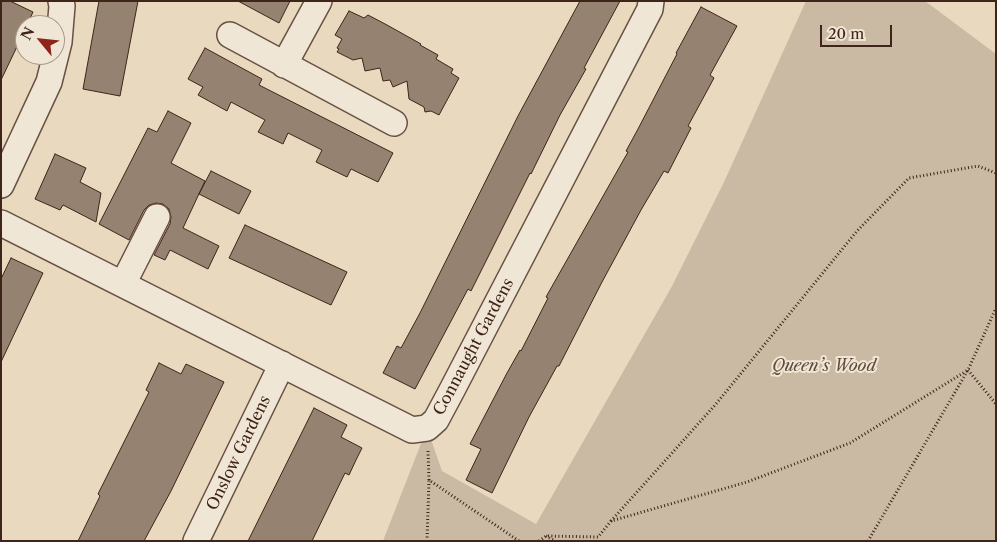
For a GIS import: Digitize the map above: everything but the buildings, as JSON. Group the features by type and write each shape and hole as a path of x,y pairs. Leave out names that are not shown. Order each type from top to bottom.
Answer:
{"street":[{"path":"1,185 49,82 58,42 61,1"},
{"path":"284,65 319,1"},
{"name":"Connaught Gardens","path":"1,223 412,430 427,428 436,420 452,390 650,9 651,1"},
{"path":"230,35 394,123"},
{"path":"123,284 156,216"},
{"name":"Onslow Gardens","path":"196,541 282,364"}],"path":[{"path":"539,541 546,536 598,536 716,404 857,231 909,178 978,166 996,174"},
{"path":"868,541 968,370 996,308"},
{"path":"611,521 748,482 850,443 968,370"},
{"path":"968,370 996,404"},
{"path":"427,428 429,480 427,541"},
{"path":"429,480 519,541"},
{"path":"546,536 548,541"},
{"path":"546,536 555,541"}],"green space":[{"name":"Queen’s Wood","path":"806,1 925,1 996,54 996,541 383,541 427,428 442,471 536,524 671,288 724,182"}]}
